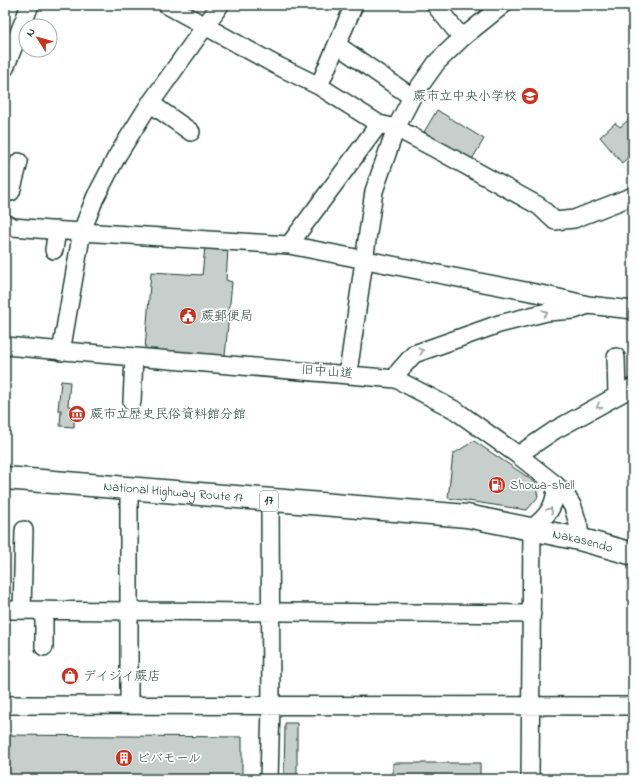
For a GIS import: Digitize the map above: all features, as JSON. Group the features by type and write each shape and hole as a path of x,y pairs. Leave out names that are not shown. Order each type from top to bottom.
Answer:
{"highway":[{"name":"National Highway Route 17","path":"5,478 467,516 532,528"},
{"name":"Nakasendo","path":"532,528 633,554"}],"street":[{"path":"5,68 30,5"},
{"path":"167,5 319,86 379,124 396,128 539,206 555,221 574,219 633,196"},
{"path":"61,352 82,231 99,190 117,156 150,103 220,5"},
{"path":"319,86 354,5"},
{"path":"435,5 462,38"},
{"path":"348,373 366,259 374,191 396,128 412,97 437,62 462,38 503,5"},
{"path":"337,44 412,97"},
{"path":"150,103 191,132"},
{"path":"289,245 379,124"},
{"path":"11,192 19,162"},
{"path":"5,223 13,227 175,239 289,245 366,259 588,305 633,310"},
{"path":"54,250 57,230"},
{"path":"396,379 399,371 414,354 499,324 547,312 574,310 588,305"},
{"name":"旧中山道","path":"5,346 61,352 348,373 396,379 455,410 518,455 556,485 567,496 573,506 579,526 579,539"},
{"path":"132,402 134,357"},
{"path":"616,357 617,396"},
{"path":"518,455 555,430 633,387"},
{"path":"530,779 532,528 542,520 554,504 556,485"},
{"path":"129,488 129,705"},
{"path":"268,779 271,706 270,501"},
{"path":"22,610 24,530"},
{"path":"5,610 532,614"},
{"path":"44,610 44,648"},
{"path":"5,705 633,706"}],"building":[{"path":"437,110 484,139 471,161 424,132"},
{"path":"633,116 633,153 622,163 600,137 615,123 620,127"},
{"name":"蕨郵便局","path":"205,247 228,249 226,280 232,282 225,356 145,349 151,272 202,275"},
{"path":"61,381 70,382 68,406 75,407 74,427 60,426 61,410 58,410"},
{"path":"474,441 535,482 538,497 527,510 448,498 453,454"},
{"path":"285,723 297,723 297,779 284,779"},
{"name":"ビバモール","path":"5,735 242,737 242,779 5,779"},
{"path":"393,763 480,763 480,779 393,779"}],"place":[{"name":"蕨市立中央小学校","path":"530,96"},
{"name":"蕨郵便局","path":"188,316"},
{"name":"蕨市立歴史民俗資料館分館","path":"77,414"},
{"name":"Showa-shell","path":"497,485"},
{"name":"デイジイ蕨店","path":"70,676"},
{"name":"ビバモール","path":"124,758"}]}
